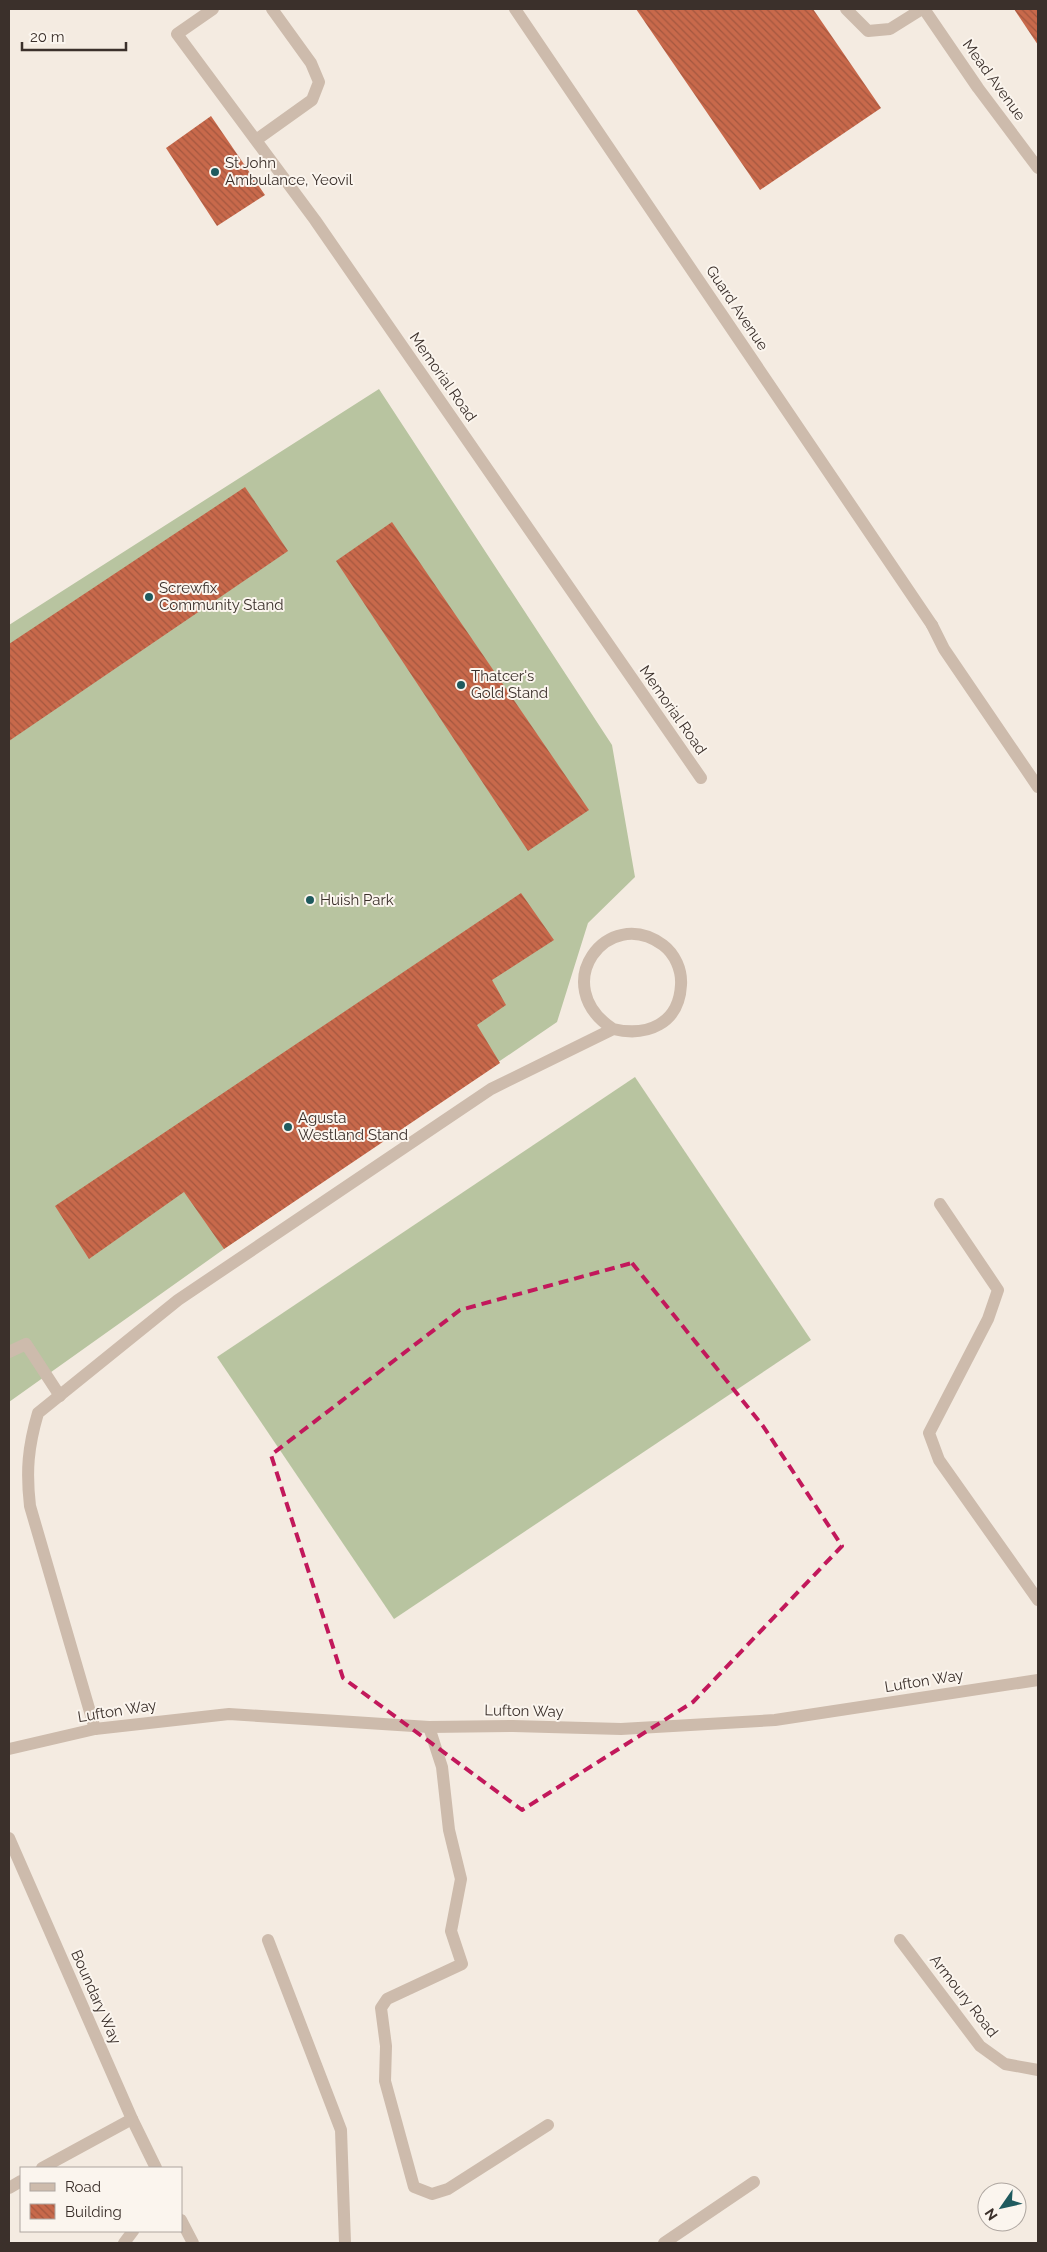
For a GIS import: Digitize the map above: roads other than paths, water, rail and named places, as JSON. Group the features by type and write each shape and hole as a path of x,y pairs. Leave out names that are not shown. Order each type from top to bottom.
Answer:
{"street":[{"name":"Memorial Road","path":"213,9 177,34 315,220 701,778"},
{"path":"256,140 312,100 319,82 310,64 272,9"},
{"name":"Guard Avenue","path":"515,9 932,625 944,649 1038,787"},
{"path":"846,9 868,31 890,30 923,9"},
{"name":"Mead Avenue","path":"923,9 978,88 1038,168"},
{"path":"95,1729 30,1506 26,1474 30,1441 38,1413 178,1300 490,1090 613,1029 630,1032 646,1031 662,1024 674,1011 681,996 682,979 678,962 668,949 654,939 639,934 623,934 609,940 596,950 588,963 584,978 584,993 590,1008 600,1020 613,1029"},
{"path":"940,1204 998,1290 988,1320 929,1433 939,1460 1038,1600"},
{"path":"9,1352 26,1344 60,1396"},
{"name":"Lufton Way","path":"9,1749 95,1729 229,1714 429,1727 513,1726 621,1729 775,1720 1038,1680"},
{"path":"429,1727 442,1767 449,1830 461,1879 451,1931 462,1964 387,1999 381,2008 386,2046 385,2081 414,2187 432,2194 448,2189 548,2125"},
{"name":"Boundary Way","path":"9,1838 132,2119 156,2167"},
{"path":"268,1940 341,2130 345,2243"},
{"name":"Armoury Road","path":"900,1940 980,2046 1005,2064 1038,2070"},
{"path":"44,2167 132,2119"},
{"path":"9,2188 20,2181"},
{"path":"664,2243 754,2182"},
{"path":"182,2222 193,2243"},
{"path":"124,2243 132,2232"}],"place":[{"name":"St John Ambulance, Yeovil","path":"215,172"},
{"name":"Screwfix Community Stand","path":"149,597"},
{"name":"Thatcer's Gold Stand","path":"461,685"},
{"name":"Huish Park","path":"310,900"},
{"name":"Agusta Westland Stand","path":"288,1127"}]}
